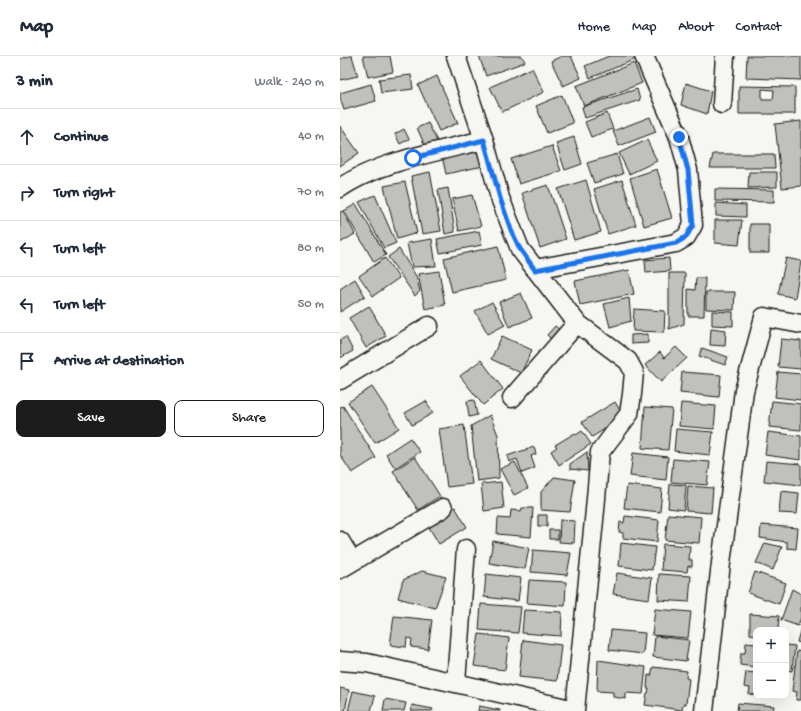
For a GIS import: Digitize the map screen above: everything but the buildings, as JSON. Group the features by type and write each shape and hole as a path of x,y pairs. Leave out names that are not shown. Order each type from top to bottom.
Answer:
{"street":[{"path":"340,661 367,663 580,710 600,452 629,414 634,372 628,361 577,323 520,249 511,230 500,198 484,140 456,56"},
{"path":"535,270 676,243 686,237 693,225 688,170 683,150 679,137 644,56"},
{"path":"722,104 725,56"},
{"path":"340,188 391,164 484,140"},
{"path":"704,711 721,563 744,391 764,317 801,324"},
{"path":"512,398 577,323"},
{"path":"340,380 429,326"},
{"path":"340,541 346,565 443,508"},
{"path":"456,682 466,549"}],"route":[{"path":"413,158 484,140 500,198 511,230 520,249 535,270 676,243 686,237 693,225 688,170 679,137"}]}
